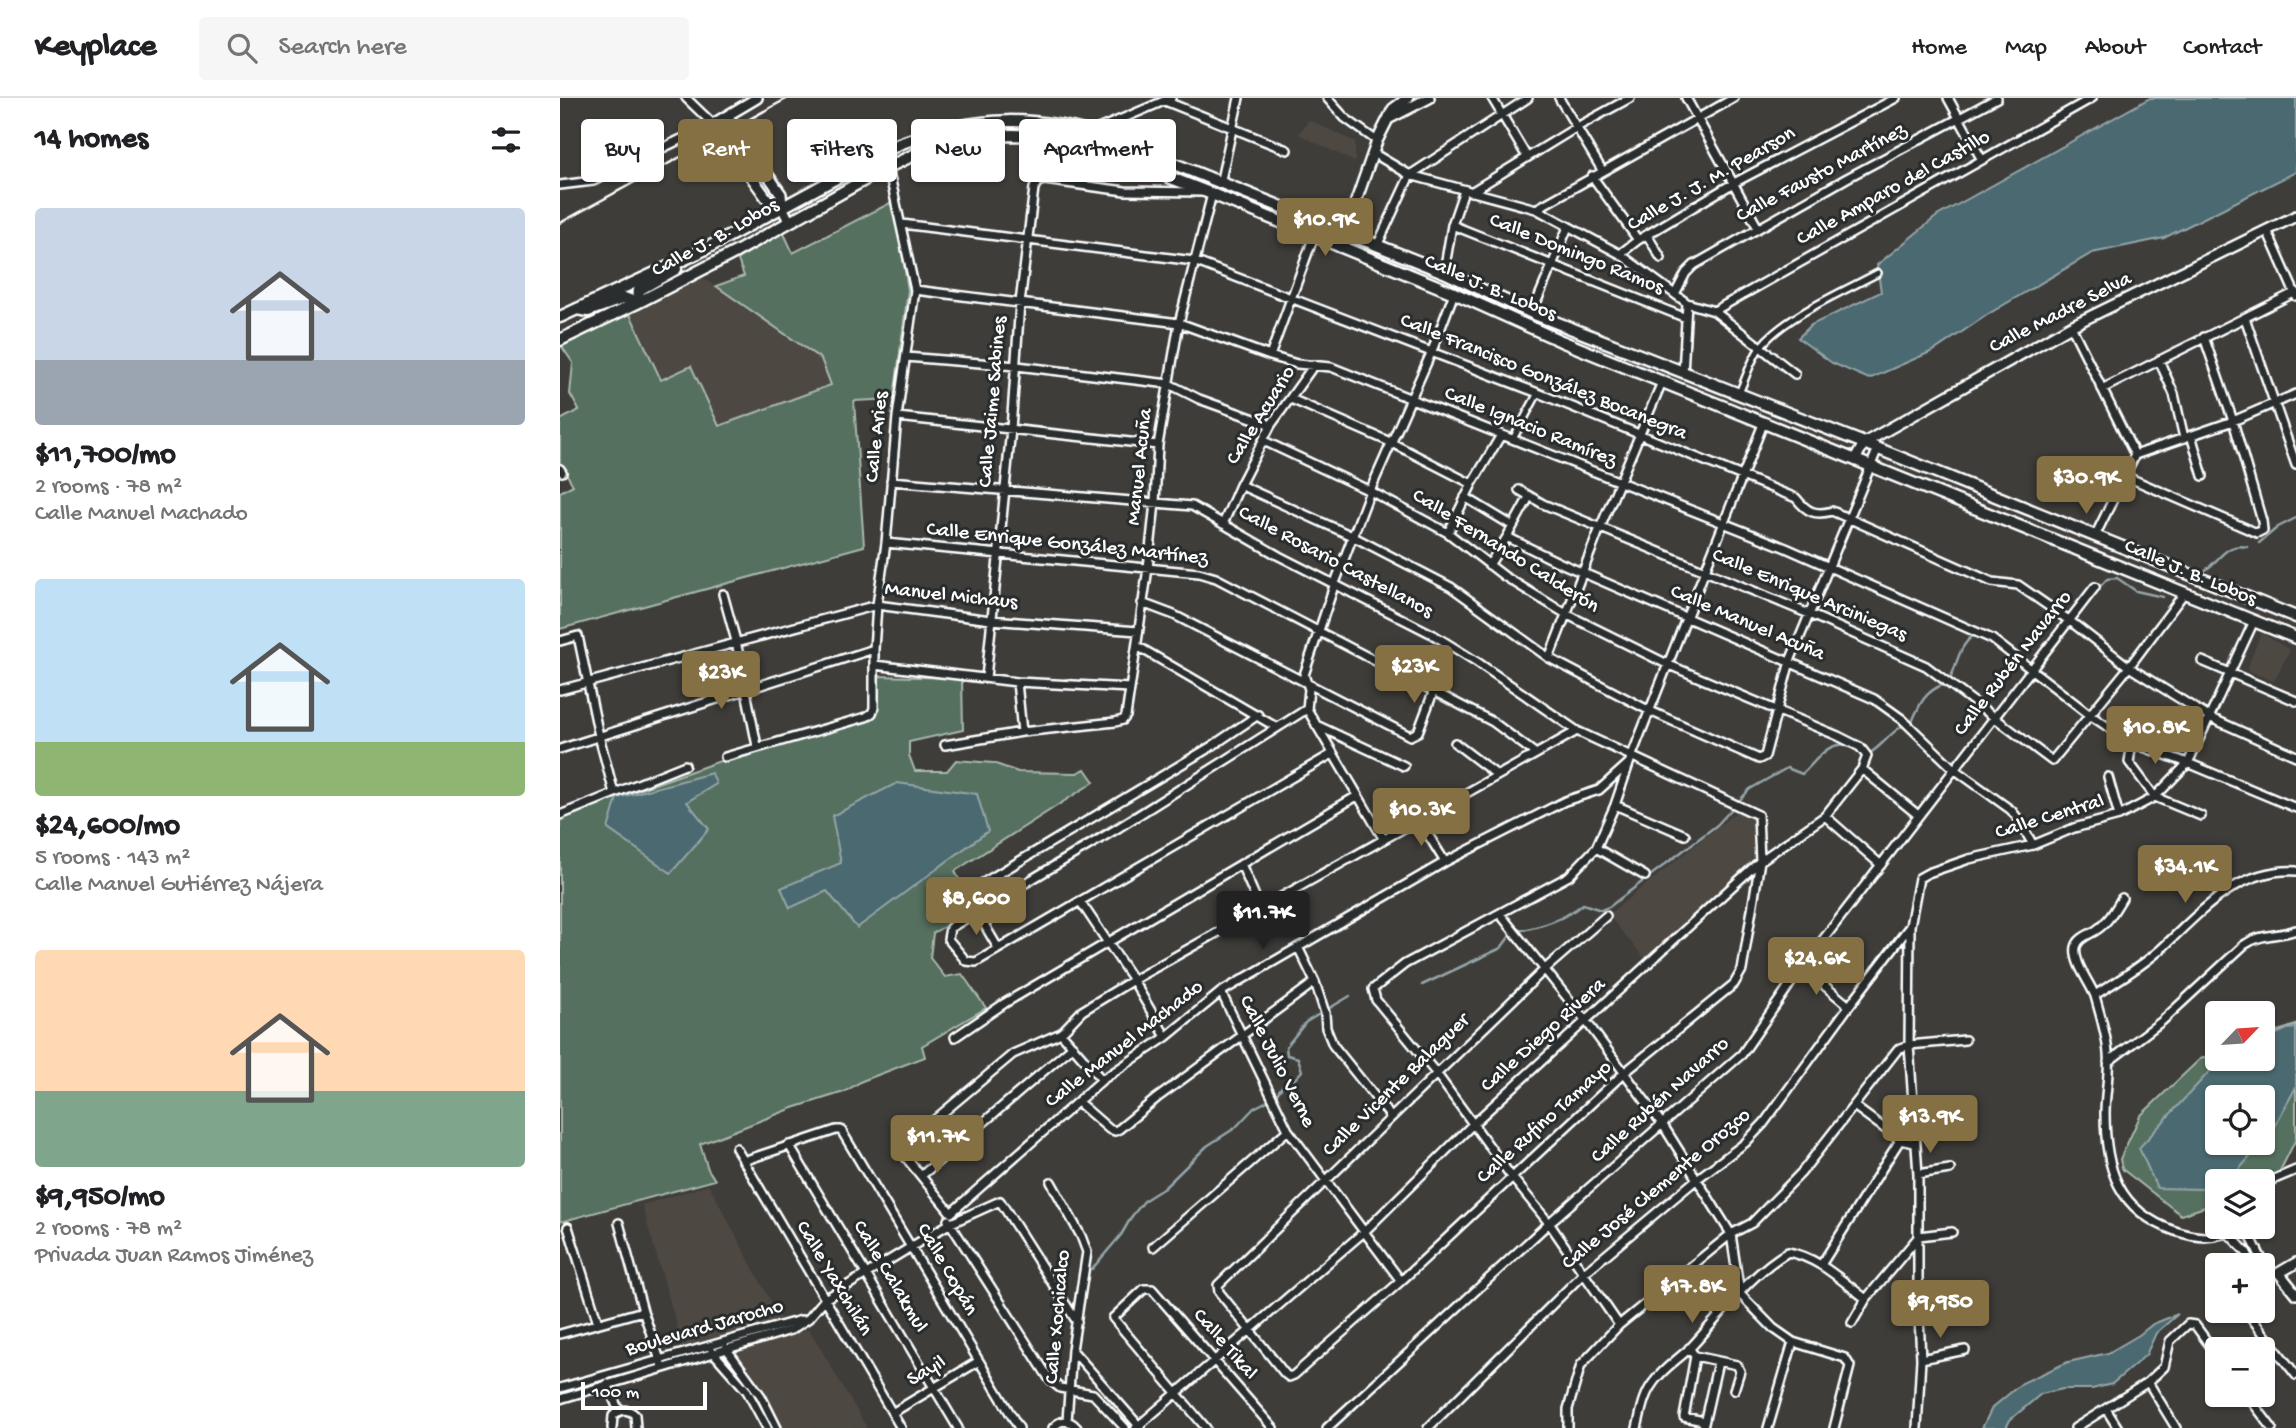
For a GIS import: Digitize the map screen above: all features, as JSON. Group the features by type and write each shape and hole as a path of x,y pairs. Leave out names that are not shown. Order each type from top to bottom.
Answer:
{"main road":[{"name":"Calle J. B. Lobos","path":"560,317 698,253 899,144 934,131 976,123 1019,121"},
{"name":"Calle J. B. Lobos","path":"897,163 920,152 970,136 1054,137 1096,148 1454,293 1561,341 1763,424 2296,638"},
{"name":"Calle J. B. Lobos","path":"1176,166 1444,272 1532,313 1878,448 2296,617"},
{"name":"Calle J. B. Lobos","path":"560,340 637,303 860,182"},
{"path":"577,309 588,311 624,298 637,303 639,290 690,262 698,253"}],"street":[{"path":"686,98 708,119"},
{"path":"737,98 745,107"},
{"path":"722,119 759,98"},
{"path":"1220,184 1239,98"},
{"path":"1327,98 1345,118 1377,141"},
{"path":"1340,247 1377,141 1393,109 1408,98"},
{"path":"1388,119 1429,98"},
{"path":"1492,98 1527,157"},
{"path":"1377,246 1410,175 1528,98"},
{"path":"1559,98 1602,170"},
{"path":"1444,272 1452,225 1467,191 1630,98"},
{"path":"1686,98 1758,228"},
{"path":"1536,209 1734,98"},
{"name":"Calle J. J. M. Pearson","path":"1620,254 1637,240 1732,184 1896,98"},
{"path":"1948,98 1982,160"},
{"name":"Calle Fausto Martínez","path":"1675,294 1686,272 1694,265 1997,98"},
{"name":"Calle Amparo del Castillo","path":"1714,311 1982,160 2078,101 2092,98"},
{"path":"1121,119 1168,99 1287,150"},
{"path":"727,116 781,194 782,207 789,220"},
{"path":"560,185 593,181 678,141"},
{"path":"1373,153 1410,175 1536,209 1620,254 1687,303 1714,311 1795,374"},
{"path":"1592,176 1637,240"},
{"name":"Calle Jaime Sabines","path":"986,678 1012,429 1020,303 1034,188 1038,182 1044,180 1125,191 1209,193"},
{"path":"755,182 770,202 782,207"},
{"name":"Calle Aries","path":"757,746 872,713 877,605 886,542 897,417 915,289 891,182"},
{"name":"Manuel Acuña","path":"1022,732 1122,720 1126,716 1148,568 1158,445 1179,323 1209,193"},
{"name":"Calle Madre Selva","path":"1864,443 2071,326 2296,216"},
{"name":"Calle Francisco González Bocanegra","path":"901,224 1194,261 1432,351 1796,498 1803,508 1812,513 1832,511 1992,582 2018,585 2129,667 2208,718 2296,756"},
{"name":"Calle Domingo Ramos","path":"1452,225 1686,318"},
{"path":"1532,313 1568,227"},
{"path":"2102,389 2296,294 2267,230"},
{"path":"1647,235 1661,258"},
{"path":"1270,356 1314,236"},
{"path":"1738,395 1760,347 1770,337 1797,317 1878,273"},
{"name":"Calle Ignacio Ramírez","path":"915,289 1179,323 1297,364 1331,367 1725,523 1992,639 2090,715 2132,743 2296,808"},
{"path":"1383,838 1314,725 1307,709 1309,699 1304,675 1352,536 1390,442 1412,399 1454,293"},
{"path":"1683,373 1687,303"},
{"path":"2245,318 2296,465"},
{"path":"2071,326 2135,455"},
{"path":"2124,475 2257,533 2263,530 2233,421 2204,338"},
{"path":"906,357 1017,366 1169,384 1199,399 1271,425"},
{"path":"2159,360 2175,394 2203,477"},
{"name":"Calle Acuario","path":"1223,524 1271,425 1314,365"},
{"path":"1549,658 1662,382"},
{"path":"1513,439 1538,393"},
{"path":"2095,536 2135,455 2233,421 2296,394"},
{"path":"1292,399 1390,442 1472,484"},
{"path":"897,417 1158,445"},
{"name":"Calle Manuel Machado","path":"1436,1073 1373,994 1376,985 1405,964 1569,876 1596,848 1763,424"},
{"path":"1448,533 1472,484 1501,435"},
{"name":"Calle Fernando Calderón","path":"1264,441 1370,491 1448,533 1489,565 1566,614 1670,665 1860,747 1867,756 1862,769"},
{"path":"1855,460 1864,443"},
{"path":"1240,485 1352,536 1451,587 1549,658 1650,711 1761,759 1765,756 1790,662 1878,448"},
{"name":"Calle Rosario Castellanos","path":"891,481 1192,506 1279,556 1432,634 1478,662 1577,731 1630,759 1758,815 1760,861"},
{"name":"Calle Enrique Arciniegas","path":"1519,490 1600,528 1809,614 1926,666 2049,760 2055,760 2090,715"},
{"path":"1465,497 1513,526"},
{"path":"1489,565 1529,497"},
{"name":"Calle Manuel Acuña","path":"1507,537 1874,699 1891,710 1954,769 2011,810 2033,845"},
{"name":"Calle Enrique González Martínez","path":"886,542 1199,573 1216,578 1493,722 1536,754"},
{"name":"Calle Rubén Navarro","path":"1327,1428 1549,1223 1742,1054 1802,967 2095,587"},
{"path":"2090,715 2185,592"},
{"path":"723,594 736,642 757,746 725,757"},
{"path":"1142,603 1174,615 1410,736 1418,732 1434,690"},
{"name":"Manuel Michaus","path":"560,690 877,605 991,620 1139,631"},
{"name":"Calle Central","path":"1910,926 1919,878 1928,873 1969,859 2033,845 2074,828 2119,816 2155,797 2171,784 2188,763 2254,621"},
{"path":"560,641 578,636 614,793"},
{"path":"1137,646 1276,727"},
{"path":"560,749 874,649"},
{"path":"2202,661 2296,701"},
{"path":"874,665 1017,682 1130,688"},
{"path":"945,745 1022,732 1017,682"},
{"path":"1307,709 1118,828 950,928 947,939 972,963 1332,754"},
{"path":"973,889 1212,746 1258,715"},
{"path":"1314,725 1404,766"},
{"path":"1125,1428 1097,1397 1086,1392 1060,1388 1045,1374 949,1224 951,1213 901,1149 1013,1054 1060,1033 1082,1011 1383,838 1419,821 1577,731"},
{"path":"1455,743 1497,775"},
{"path":"2132,743 2129,762 2155,797 2201,816"},
{"name":"Calle Manuel Machado","path":"951,1213 1102,1080 1166,1037 1221,992 1445,862 1565,802 1599,790 1630,759"},
{"path":"560,815 685,765"},
{"path":"1862,769 1918,816"},
{"name":"Calle Diego Rivera","path":"1139,1427 1364,1231 1474,1123 1760,861 1825,816 1862,769"},
{"path":"2108,777 2119,816"},
{"path":"955,1037 1005,1003 1357,796"},
{"path":"1615,804 1685,835"},
{"path":"1825,816 1881,865"},
{"path":"1419,821 1445,862"},
{"path":"1596,848 1645,876"},
{"name":"Calle Rufino Tamayo","path":"1249,1331 1289,1377 1294,1376 1401,1281 1624,1073 1734,984 1742,970 1760,861"},
{"path":"1241,864 1260,908"},
{"path":"2095,995 2160,950 2207,905 2253,876 2296,871"},
{"path":"2122,898 2112,917 2101,928 2080,939 2076,957 2095,995 2108,1054 2105,1112 2109,1164 2123,1193 2145,1218 2177,1232 2205,1237"},
{"path":"1080,901 1133,980 1166,1037"},
{"path":"977,912 998,948"},
{"path":"1500,914 1586,1021 1663,1125 1731,1234 1740,1294 1773,1328 1793,1342 1849,1362 1834,1428"},
{"name":"Calle Vicente Balaguer","path":"1249,1331 1217,1286 1544,970 1606,916"},
{"path":"1910,926 1909,1045 1918,1174 1921,1359 1917,1428"},
{"name":"Calle José Clemente Orozco","path":"1428,1428 1583,1275 1697,1179 1745,1143 1764,1123 1910,926"},
{"path":"2108,1062 2162,1021 2244,944 2260,936 2281,936 2296,930"},
{"path":"1298,947 1315,982 1333,1045 1391,1117"},
{"path":"1802,967 1849,1006"},
{"path":"1078,1102 1109,1129 1115,1131 1315,982"},
{"name":"Calle Julio Verne","path":"1221,992 1288,1130 1401,1281"},
{"path":"1060,1033 1102,1080"},
{"path":"1568,1428 1568,1409 1581,1366 1619,1325 1731,1234 1752,1223 1801,1173 1898,1049 1909,1045 1965,1040"},
{"path":"921,1176 1073,1046"},
{"path":"1436,1073 1549,1223 1619,1325"},
{"path":"1912,1111 1952,1104"},
{"path":"1854,1105 1900,1140 1914,1143"},
{"name":"Calle Copán","path":"789,1145 841,1130 1019,1428"},
{"path":"1153,1247 1288,1130"},
{"path":"1821,1265 1900,1140"},
{"path":"743,1161 789,1145"},
{"name":"Calle Calakmul","path":"789,1145 958,1428"},
{"name":"Calle Yaxchilán","path":"736,1148 901,1428"},
{"path":"1918,1174 1950,1168"},
{"path":"2275,1179 2296,1170"},
{"name":"Calle Xochicalco","path":"1051,1182 1086,1246 1072,1350 1067,1421"},
{"path":"825,1299 949,1224 1000,1201 1077,1322"},
{"path":"619,1223 643,1311 663,1369"},
{"path":"568,1227 598,1323"},
{"path":"1852,1323 1866,1299 1919,1236 1952,1232"},
{"path":"2233,1239 2245,1253"},
{"path":"1637,1428 1644,1399 1651,1384 1777,1258 1788,1252 1798,1254 1821,1265 1866,1299"},
{"path":"2275,1274 2296,1263"},
{"path":"2275,1279 2296,1294"},
{"name":"Calle Tikal","path":"1177,1392 1113,1318 1148,1287 1273,1428"},
{"path":"1918,1295 1958,1292"},
{"name":"Boulevard Jarocho","path":"560,1388 707,1345 724,1345 809,1318 825,1299"},
{"path":"560,1334 643,1311"},
{"path":"2255,1323 2296,1375"},
{"path":"2075,1428 2148,1382 2164,1367 2170,1341 2188,1324 2195,1325 2205,1339"},
{"path":"1768,1428 1793,1342"},
{"path":"707,1345 747,1391 767,1428"},
{"path":"724,1345 761,1396 777,1428"},
{"name":"Boulevard Jarocho","path":"560,1399 713,1353 724,1345"},
{"path":"1689,1348 1695,1356 1737,1365 1739,1367 1734,1390"},
{"path":"1072,1350 1139,1427"},
{"path":"1921,1359 1965,1350"},
{"path":"1695,1356 1684,1417 1704,1425 1718,1362"},
{"name":"Sayil","path":"892,1413 979,1361"},
{"path":"2148,1382 2176,1428"},
{"path":"607,1384 619,1411"},
{"path":"1177,1392 1206,1428"},
{"path":"2256,1407 2272,1428"},
{"path":"2106,1409 2118,1428"},
{"path":"612,1428 611,1420 619,1411 626,1410 636,1418 636,1428"},
{"path":"1439,1419 1441,1428"},
{"path":"1053,1428 1059,1422 1067,1421 1077,1428"}],"shaded area":[{"path":"1309,120 1355,142 1355,162 1299,134"},
{"path":"701,277 821,359 832,385 719,426 691,367 661,381 630,314"},
{"path":"2261,633 2290,650 2274,681 2247,670"},
{"path":"1739,810 1754,819 1752,862 1646,960 1608,915"},
{"path":"709,1185 780,1319 683,1347 642,1205"},
{"path":"809,1329 867,1428 782,1428 763,1389 736,1353"}],"green space":[{"path":"894,201 908,290 894,399 854,401 864,546 560,629 560,492 573,485 560,463 560,420 579,410 570,394 573,363 560,344 630,314 661,380 691,366 719,426 831,385 821,359 716,286 744,276 736,255 782,229 793,253"},
{"path":"875,676 962,678 963,730 909,742 909,755 915,771 947,771 956,760 993,763 1018,772 1077,773 1085,769 1094,782 955,871 973,910 933,933 930,958 945,977 962,974 986,1008 922,1046 925,1057 862,1081 844,1092 793,1108 700,1144 708,1169 715,1180 560,1222 560,813 635,791 808,730 875,712"},
{"path":"2296,1025 2296,1139 2275,1178 2275,1169 2205,1169 2205,1207 2181,1215 2122,1169 2120,1159 2140,1116 2205,1057 2205,1071 2275,1071 2275,1032"}],"water":[{"path":"2150,98 2296,98 2296,172 2164,238 2092,253 1990,313 1935,350 1869,379 1832,363 1798,338 1811,325 1881,292 1877,265 1937,216"},
{"path":"712,773 716,784 687,802 709,829 671,873 608,829 617,798"},
{"path":"897,783 977,794 988,831 857,928 827,891 790,908 781,888 841,863 832,816"},
{"path":"2296,1028 2296,1087 2275,1126 2275,1085 2205,1085 2205,1155 2252,1155 2239,1169 2205,1169 2203,1189 2157,1188 2139,1148 2210,1071 2275,1071 2275,1034"},
{"path":"2178,1314 2156,1333 2146,1355 2112,1384 2092,1389 2063,1389 2041,1394 2010,1420 2006,1428 1982,1428 1992,1408 2022,1383 2068,1362 2108,1353 2153,1324"}],"waterway":[{"path":"2259,543 2278,527 2296,518"},
{"path":"2204,571 2233,547 2247,547"},
{"path":"2096,591 2107,579 2117,578 2136,591 2163,597"},
{"path":"1951,677 1962,649 1974,635"},
{"path":"1912,722 1924,698 1945,684"},
{"path":"1866,751 1870,753 1901,727"},
{"path":"1518,931 1552,922 1583,904 1601,910 1609,907 1717,825 1750,789 1787,768 1802,774 1828,749 1850,745"},
{"path":"969,912 1224,757"},
{"path":"1501,948 1422,985 1501,948 1512,933"},
{"path":"1092,1269 1121,1235 1145,1200 1164,1188 1207,1146 1235,1128 1254,1108 1275,1097 1283,1085 1292,1082 1302,1071 1298,1058 1287,1055 1286,1047 1306,1022 1350,996"}],"railway":[{"path":"560,223 788,98"}]}
